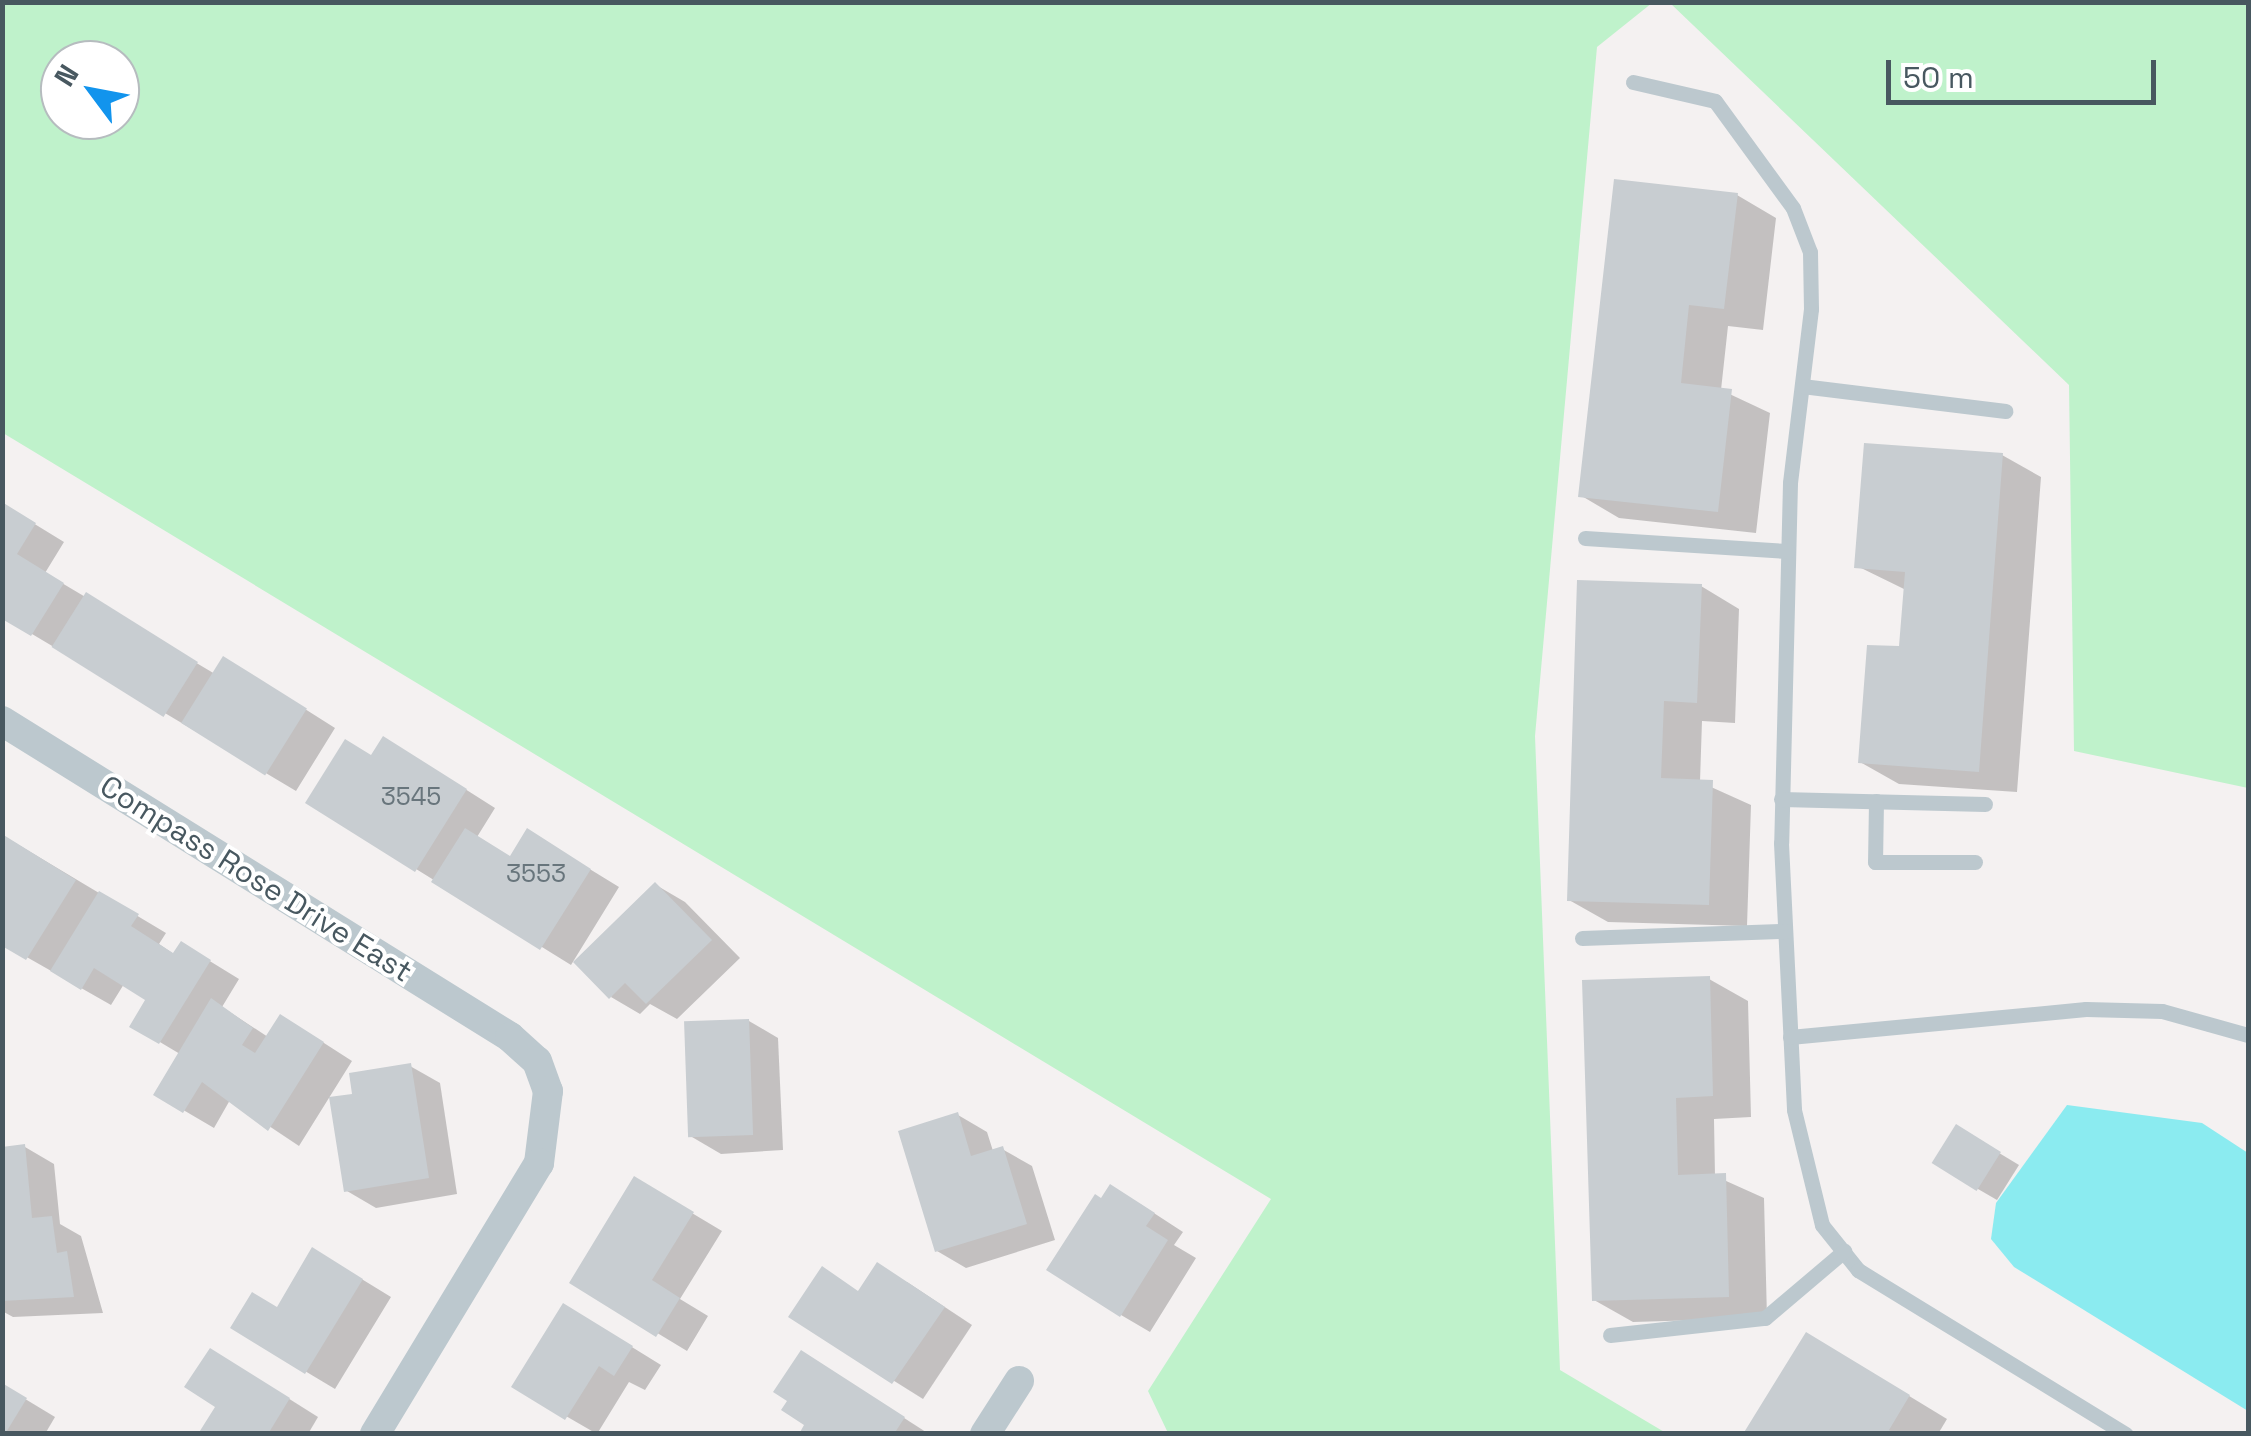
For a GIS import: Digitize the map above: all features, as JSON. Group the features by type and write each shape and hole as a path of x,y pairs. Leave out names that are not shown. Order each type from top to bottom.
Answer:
{"street":[{"name":"Compass Rose Drive East","path":"2,721 510,1037 537,1061 548,1091 549,1124 539,1163 375,1434"},
{"path":"985,1434 1019,1381"}],"lane":[{"path":"1633,82 1715,101 1792,208 1810,252 1788,551 1782,799 1790,1037 1801,1156 1822,1225 1858,1270 2126,1434"},
{"path":"1802,386 2006,412"},
{"path":"1585,538 1788,551"},
{"path":"1782,799 1985,804"},
{"path":"1876,801 1874,862 1975,862"},
{"path":"1582,938 1785,931"},
{"path":"1790,1037 2086,1009 2162,1011 2248,1035"},
{"path":"1610,1334 1765,1318 1844,1251"}],"green space":[{"path":"2,3 1652,3 1597,47 1535,736 1560,1370 1666,1433 1168,1433 1148,1391 1271,1199 3,433"},
{"path":"1670,3 2248,3 2248,788 2074,751 2069,385"}],"water":[{"path":"2067,1105 2202,1123 2248,1153 2248,1411 2014,1267 1991,1239 1996,1203"}],"building":[{"path":"1614,179 1738,193 1724,309 1689,305 1681,383 1732,389 1718,512 1578,497"},
{"path":"1864,443 2003,453 1979,772 1858,763 1867,645 1899,646 1905,572 1854,568"},
{"path":"2,502 36,523 17,554 64,583 31,636 2,619"},
{"path":"1577,580 1702,584 1697,703 1664,701 1661,778 1713,780 1709,905 1567,901"},
{"path":"86,592 198,662 163,717 52,647"},
{"path":"223,656 307,708 265,775 181,723"},
{"path":"383,736 467,789 415,872 305,803 345,739 371,755"},
{"path":"465,828 510,856 527,828 591,869 540,950 431,882"},
{"path":"2,834 76,880 26,960 2,946"},
{"path":"655,882 712,940 646,1004 625,983 609,999 573,962"},
{"path":"99,891 139,914 131,926 173,953 181,941 211,960 159,1044 129,1027 145,1000 94,968 81,990 50,971"},
{"path":"1710,976 1713,1096 1676,1098 1678,1175 1726,1173 1729,1297 1592,1301 1582,980"},
{"path":"211,998 253,1028 242,1045 255,1053 280,1014 324,1042 268,1131 202,1082 183,1113 153,1095"},
{"path":"749,1019 753,1135 688,1137 684,1021"},
{"path":"411,1063 429,1178 344,1192 329,1097 352,1094 349,1073"},
{"path":"958,1112 971,1156 1003,1146 1027,1224 935,1252 898,1131"},
{"path":"1956,1124 2001,1152 1977,1191 1932,1163"},
{"path":"25,1144 32,1218 52,1216 57,1253 67,1251 74,1297 2,1301 2,1147"},
{"path":"634,1176 694,1212 652,1280 680,1298 656,1337 569,1283"},
{"path":"1110,1184 1155,1213 1146,1226 1168,1240 1120,1317 1046,1270 1095,1194 1101,1198"},
{"path":"312,1247 363,1279 305,1374 230,1328 252,1292 277,1307"},
{"path":"877,1262 945,1307 892,1384 788,1317 822,1266 858,1291"},
{"path":"563,1303 633,1346 614,1376 599,1366 565,1420 511,1387"},
{"path":"1806,1332 1910,1395 1889,1430 1895,1434 1743,1434"},
{"path":"210,1348 290,1398 268,1434 198,1434 215,1407 184,1387"},
{"path":"801,1350 905,1417 894,1434 799,1434 804,1425 781,1410 787,1401 773,1392"},
{"path":"2,1383 27,1398 5,1434 2,1434"}]}
